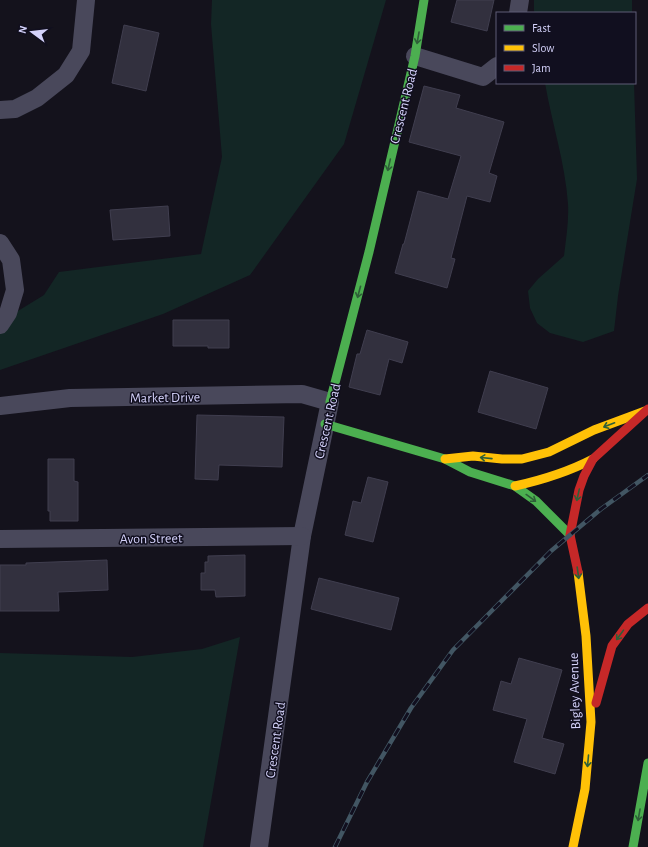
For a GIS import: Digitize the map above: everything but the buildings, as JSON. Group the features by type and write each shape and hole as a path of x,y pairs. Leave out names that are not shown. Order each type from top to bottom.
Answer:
{"main road":[{"name":"Crescent Road","path":"330,402 369,252 415,56 424,0"},
{"path":"325,424 445,459 473,456 515,459 549,452 594,430 647,410"},
{"path":"515,486 559,475 576,469 593,459 647,410"},
{"name":"Bigley Avenue","path":"445,459 470,472 515,486 536,501 570,535"},
{"name":"Bigley Avenue","path":"573,847 585,789 591,722 586,636 578,567 570,535 579,490 584,476 593,459"},
{"path":"591,722 612,646 628,624 648,608"},
{"path":"633,847 648,763"}],"street":[{"path":"0,97 7,109 37,98 66,75 81,51 86,0"},
{"path":"518,12 520,0"},
{"path":"415,56 483,77 496,67"},
{"path":"0,243 11,260 16,290 8,313 0,325"},
{"name":"Market Drive","path":"0,406 70,398 302,394 330,402"},
{"name":"Crescent Road","path":"259,847 302,536 330,402"},
{"name":"Avon Street","path":"0,539 302,536"}],"green space":[{"path":"212,0 386,0 344,144 250,275 163,314 0,370 0,322 44,295 59,272 201,254 222,157 211,24"},
{"path":"534,0 632,0 632,12 534,11"},
{"path":"545,84 634,84 637,179 618,296 614,331 583,342 550,333 537,323 530,308 528,291 538,279 564,256 568,223 568,204 564,173"},
{"path":"240,637 203,847 0,847 0,653 132,657 202,649"}],"railway":[{"path":"335,847 367,782 411,708 453,650 551,551 601,509 648,475"}],"traffic: fast":[{"path":"330,402 369,252 415,56 424,0"},
{"path":"325,424 445,459 470,472 515,486 536,501 570,535"},
{"path":"633,847 648,763"}],"traffic: slow":[{"path":"445,459 473,456 502,459 522,459 549,452 594,430 645,411"},
{"path":"515,486 555,475 593,459"},
{"path":"573,847 585,789 591,722 586,636 578,572"}],"traffic: jam":[{"path":"578,572 570,535 579,490 584,476 593,459 648,409"},
{"path":"596,703 612,646 628,624 648,608"}]}
